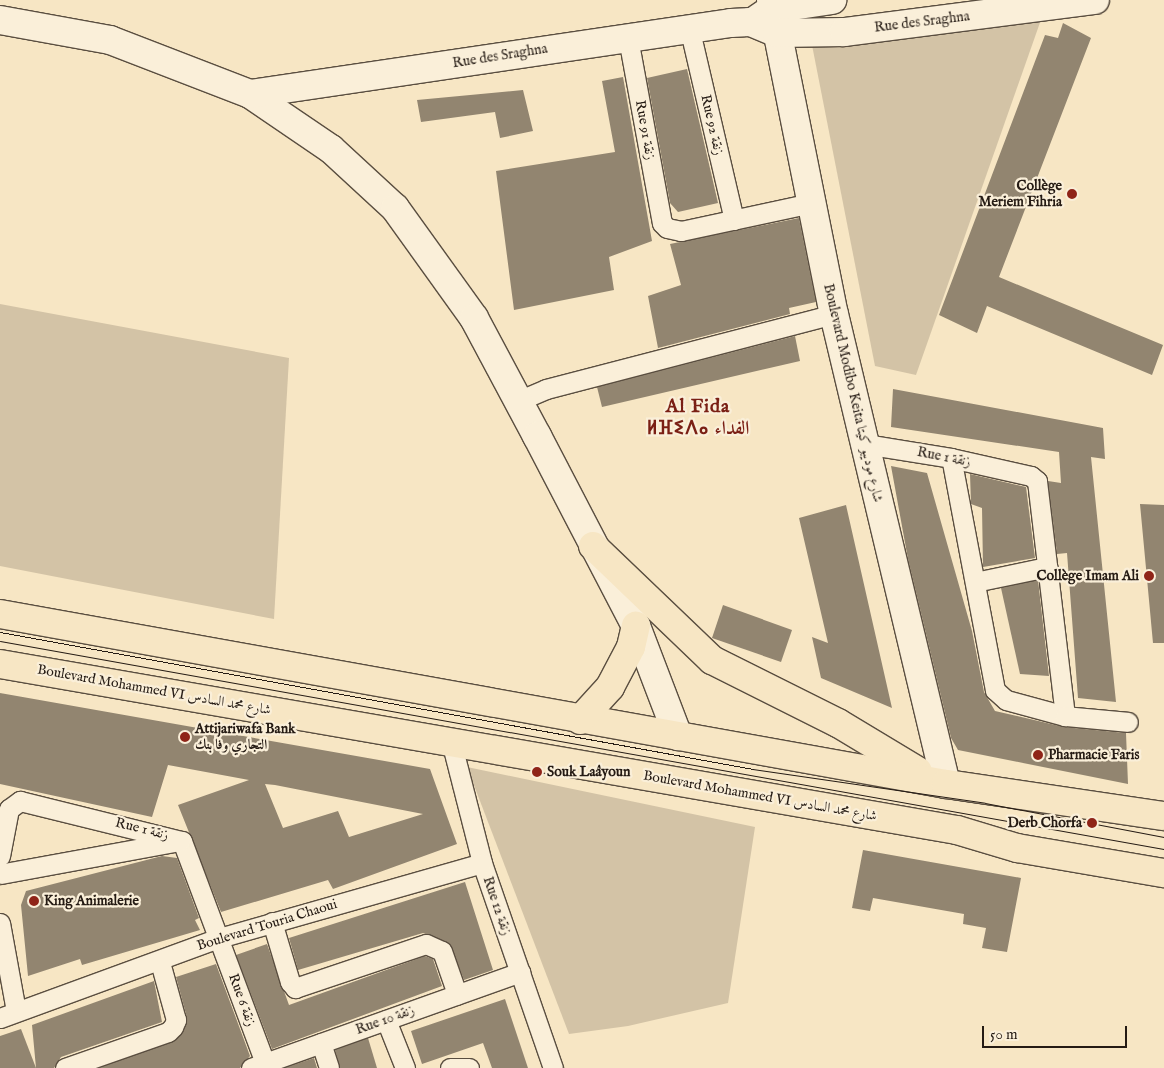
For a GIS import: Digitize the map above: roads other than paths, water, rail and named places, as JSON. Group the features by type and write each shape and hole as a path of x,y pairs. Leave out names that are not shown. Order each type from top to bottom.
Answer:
{"main road":[{"path":"593,546 712,660 830,719 939,782"},
{"path":"0,614 580,720 939,782 1164,816"},
{"path":"580,720 610,687 631,647 636,626"},
{"name":"Boulevard Mohammed VI شارع محمد السادس","path":"0,664 957,830 1017,848 1164,873"}],"street":[{"name":"Rue des Sraghna","path":"250,94 690,30 768,16 832,0"},
{"name":"Rue des Sraghna","path":"768,16 844,32 1095,0"},
{"name":"Boulevard Modibo Keita شارع موديبو كيتا","path":"768,16 812,203 834,314 939,782"},
{"path":"0,20 110,40 250,94 331,149 395,208 474,318 636,626 678,736"},
{"name":"Rue 92 زنقة","path":"690,30 734,220"},
{"name":"Rue 91 زنقة","path":"628,38 662,223 681,231 734,220"},
{"path":"734,220 812,203"},
{"path":"518,401 546,389 834,314"},
{"name":"Rue 1 زنقة","path":"864,444 951,458 1035,478 1039,487 1047,567"},
{"path":"951,458 1000,697 1065,716 1128,722"},
{"path":"975,582 1047,567 1065,716"},
{"name":"Rue 12 زنقة","path":"451,741 482,863 553,1068"},
{"name":"Rue 1 زنقة","path":"0,856 9,809 20,801 182,841 219,938"},
{"path":"0,874 182,841"},
{"name":"Boulevard Touria Chaoui","path":"8,1014 160,962 219,938 482,863"},
{"path":"272,922 290,982 295,988 426,944 442,951 457,994"},
{"path":"0,923 8,1014"},
{"name":"Rue 6 زنقة","path":"219,938 258,1066"},
{"path":"65,1068 163,1034 173,1027 176,1020 160,962"},
{"name":"Rue 10 زنقة","path":"258,1066 520,972"},
{"path":"386,1020 405,1068"},
{"path":"321,1043 329,1068"},
{"path":"450,1068 469,1068"}],"tram line":[{"path":"0,632 753,769 985,803 1164,837"},
{"path":"0,641 1164,849"}],"place":[{"name":"Collège Meriem Fihria","path":"1072,194"},
{"name":"Collège Imam Ali","path":"1149,576"},
{"name":"Attijariwafa Bank التجاري وفا بنك","path":"185,737"},
{"name":"Pharmacie Faris","path":"1038,755"},
{"name":"Souk Laâyoun","path":"537,772"},
{"name":"Derb Chorfa","path":"1092,823"},
{"name":"King Animalerie","path":"34,901"}],"district":[{"name":"Al Fida ⵍⴼⵉⴷⴰ الفداء","path":"698,419"}]}
